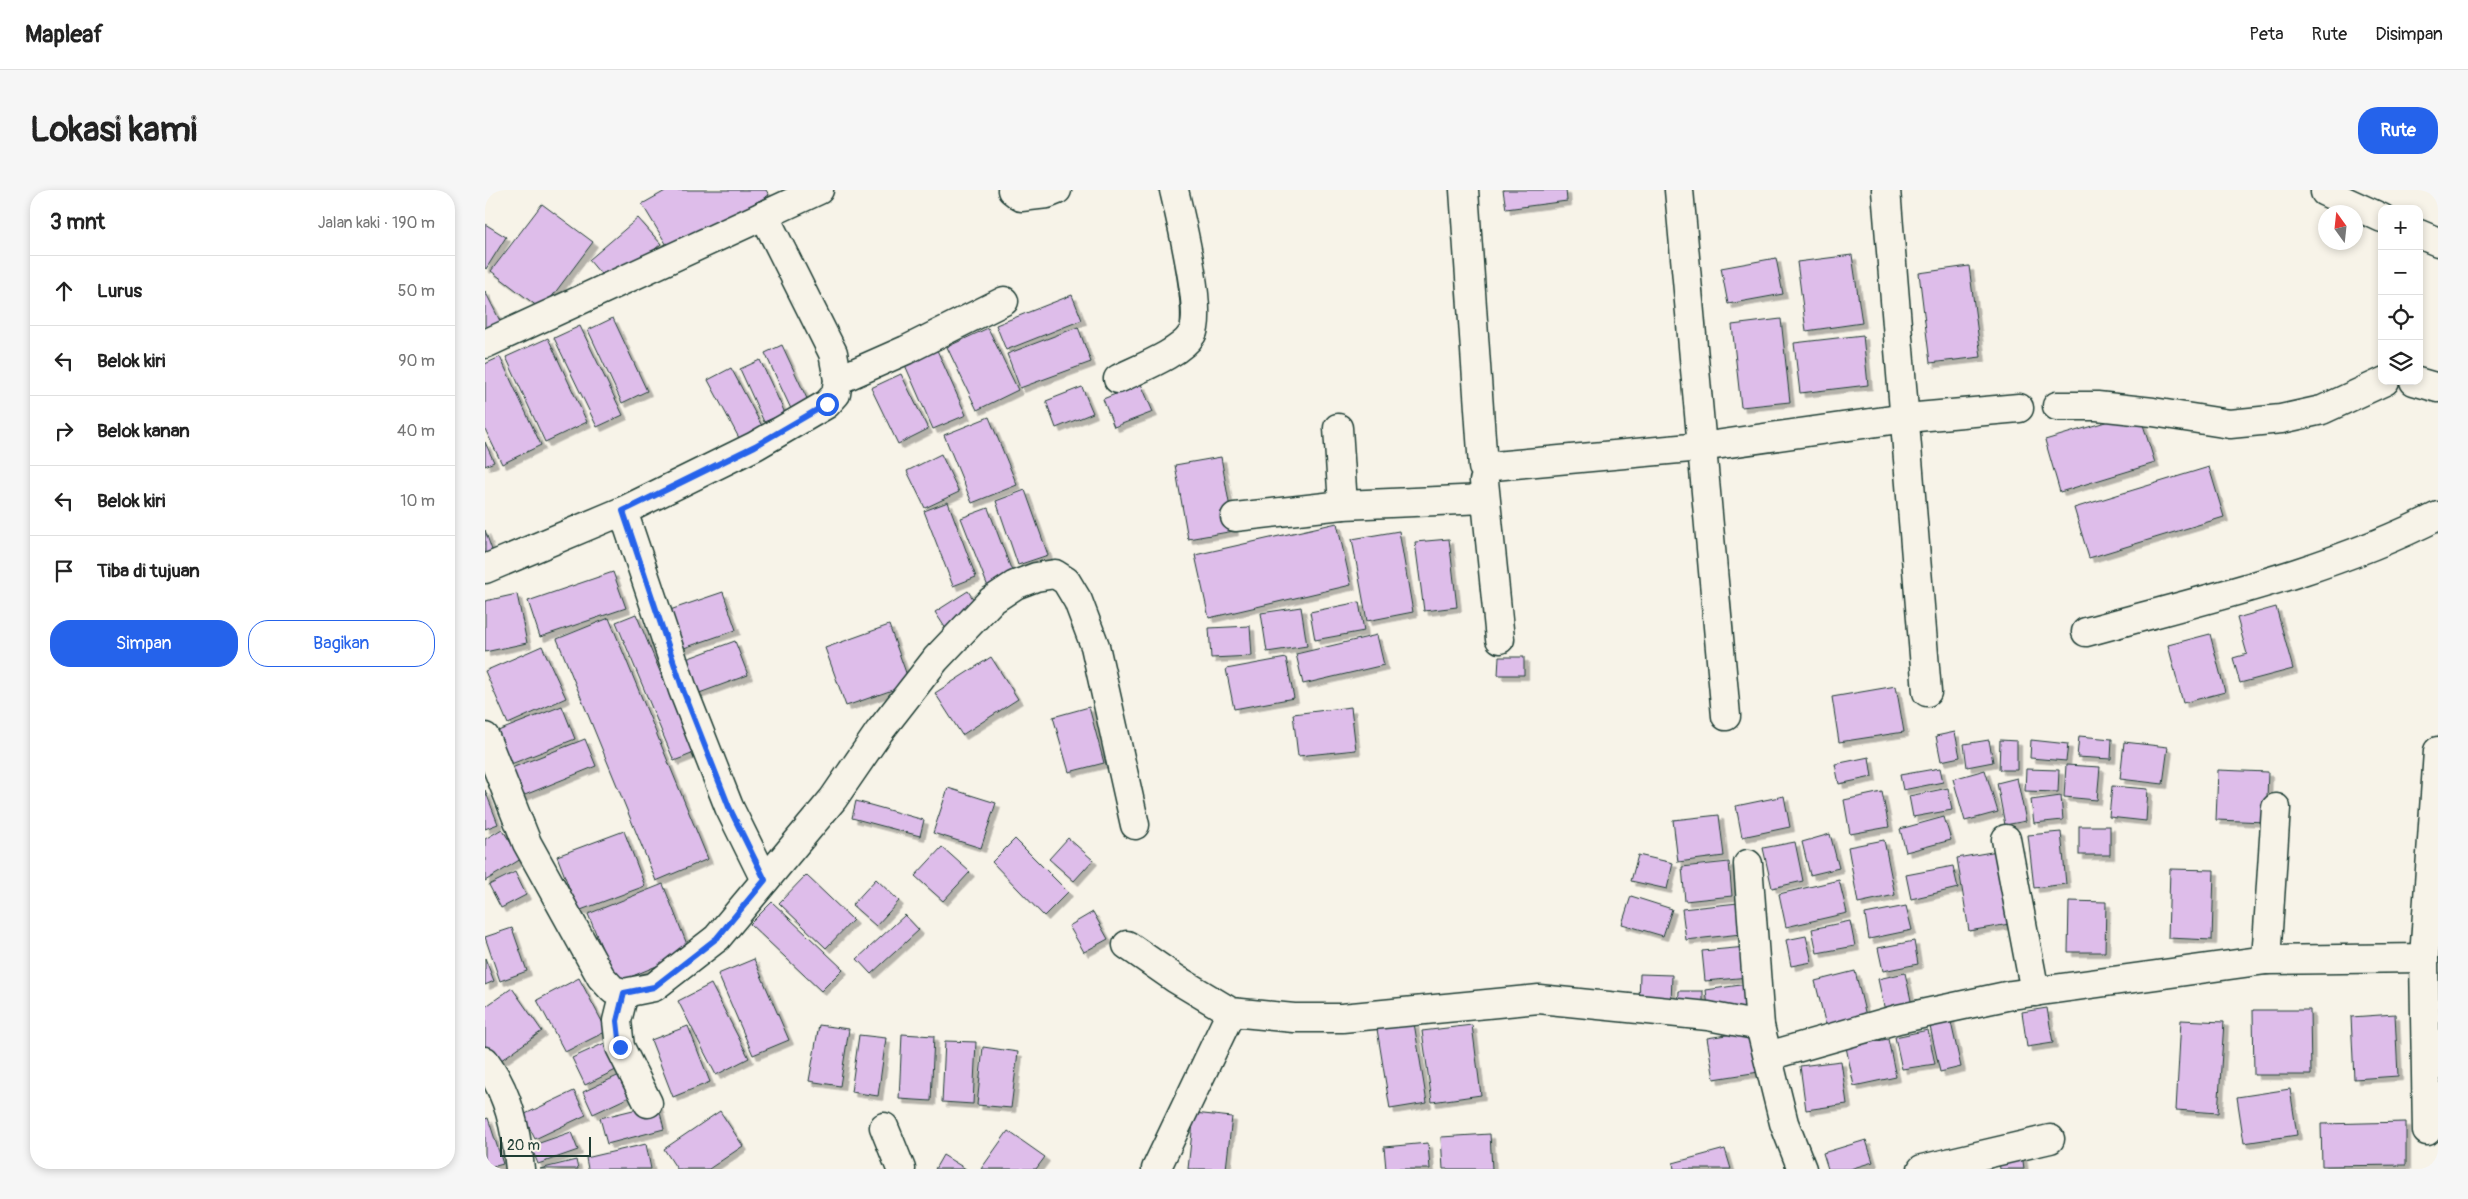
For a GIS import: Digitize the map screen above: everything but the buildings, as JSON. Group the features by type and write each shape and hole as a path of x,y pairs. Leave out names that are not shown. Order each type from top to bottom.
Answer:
{"street":[{"path":"485,344 819,190"},
{"path":"1012,190 1021,197 1047,194 1057,190"},
{"path":"1118,380 1180,347 1193,333 1196,308 1174,190"},
{"path":"1465,190 1485,499 1500,639"},
{"path":"1679,190 1726,716"},
{"path":"1886,190 1927,692"},
{"path":"2325,192 2378,216"},
{"path":"485,569 623,511 755,446 827,404 836,394 838,380 833,353 764,215"},
{"path":"2423,236 2438,242"},
{"path":"838,380 906,350 1004,301"},
{"path":"2057,406 2097,406 2153,412 2230,424 2281,419 2322,410 2378,384"},
{"path":"2423,384 2438,388"},
{"path":"1483,467 1701,447 1906,418 2019,408"},
{"path":"1338,428 1343,505"},
{"path":"1235,517 1343,505 1485,499"},
{"path":"623,511 683,690 729,807 765,880"},
{"path":"2086,632 2303,572 2393,537 2438,516"},
{"path":"485,737 527,843 601,977 613,990 624,993 654,987 717,938 833,799 879,732 936,659 991,601 1015,585 1055,574 1066,581 1078,601 1095,646 1135,825"},
{"path":"2427,1131 2424,958 2438,751"},
{"path":"2266,960 2275,808"},
{"path":"2006,839 2035,992"},
{"path":"1748,864 1760,1026 1784,1123 1802,1169"},
{"path":"1127,945 1177,979 1231,1012 1294,1018 1342,1018 1539,999 1708,1016 1760,1026"},
{"path":"1768,1056 1898,1019 2035,992 2266,960 2424,958"},
{"path":"624,993 617,1021 620,1047 648,1103"},
{"path":"1156,1169 1231,1012"},
{"path":"485,1061 496,1076 508,1100 516,1132 520,1169"},
{"path":"884,1127 901,1169"},
{"path":"1922,1169 2050,1139"}],"route":[{"path":"620,1047 617,1021 624,993 638,992 654,987 717,938 765,880 729,807 683,690 623,511 755,446 827,404"}]}
